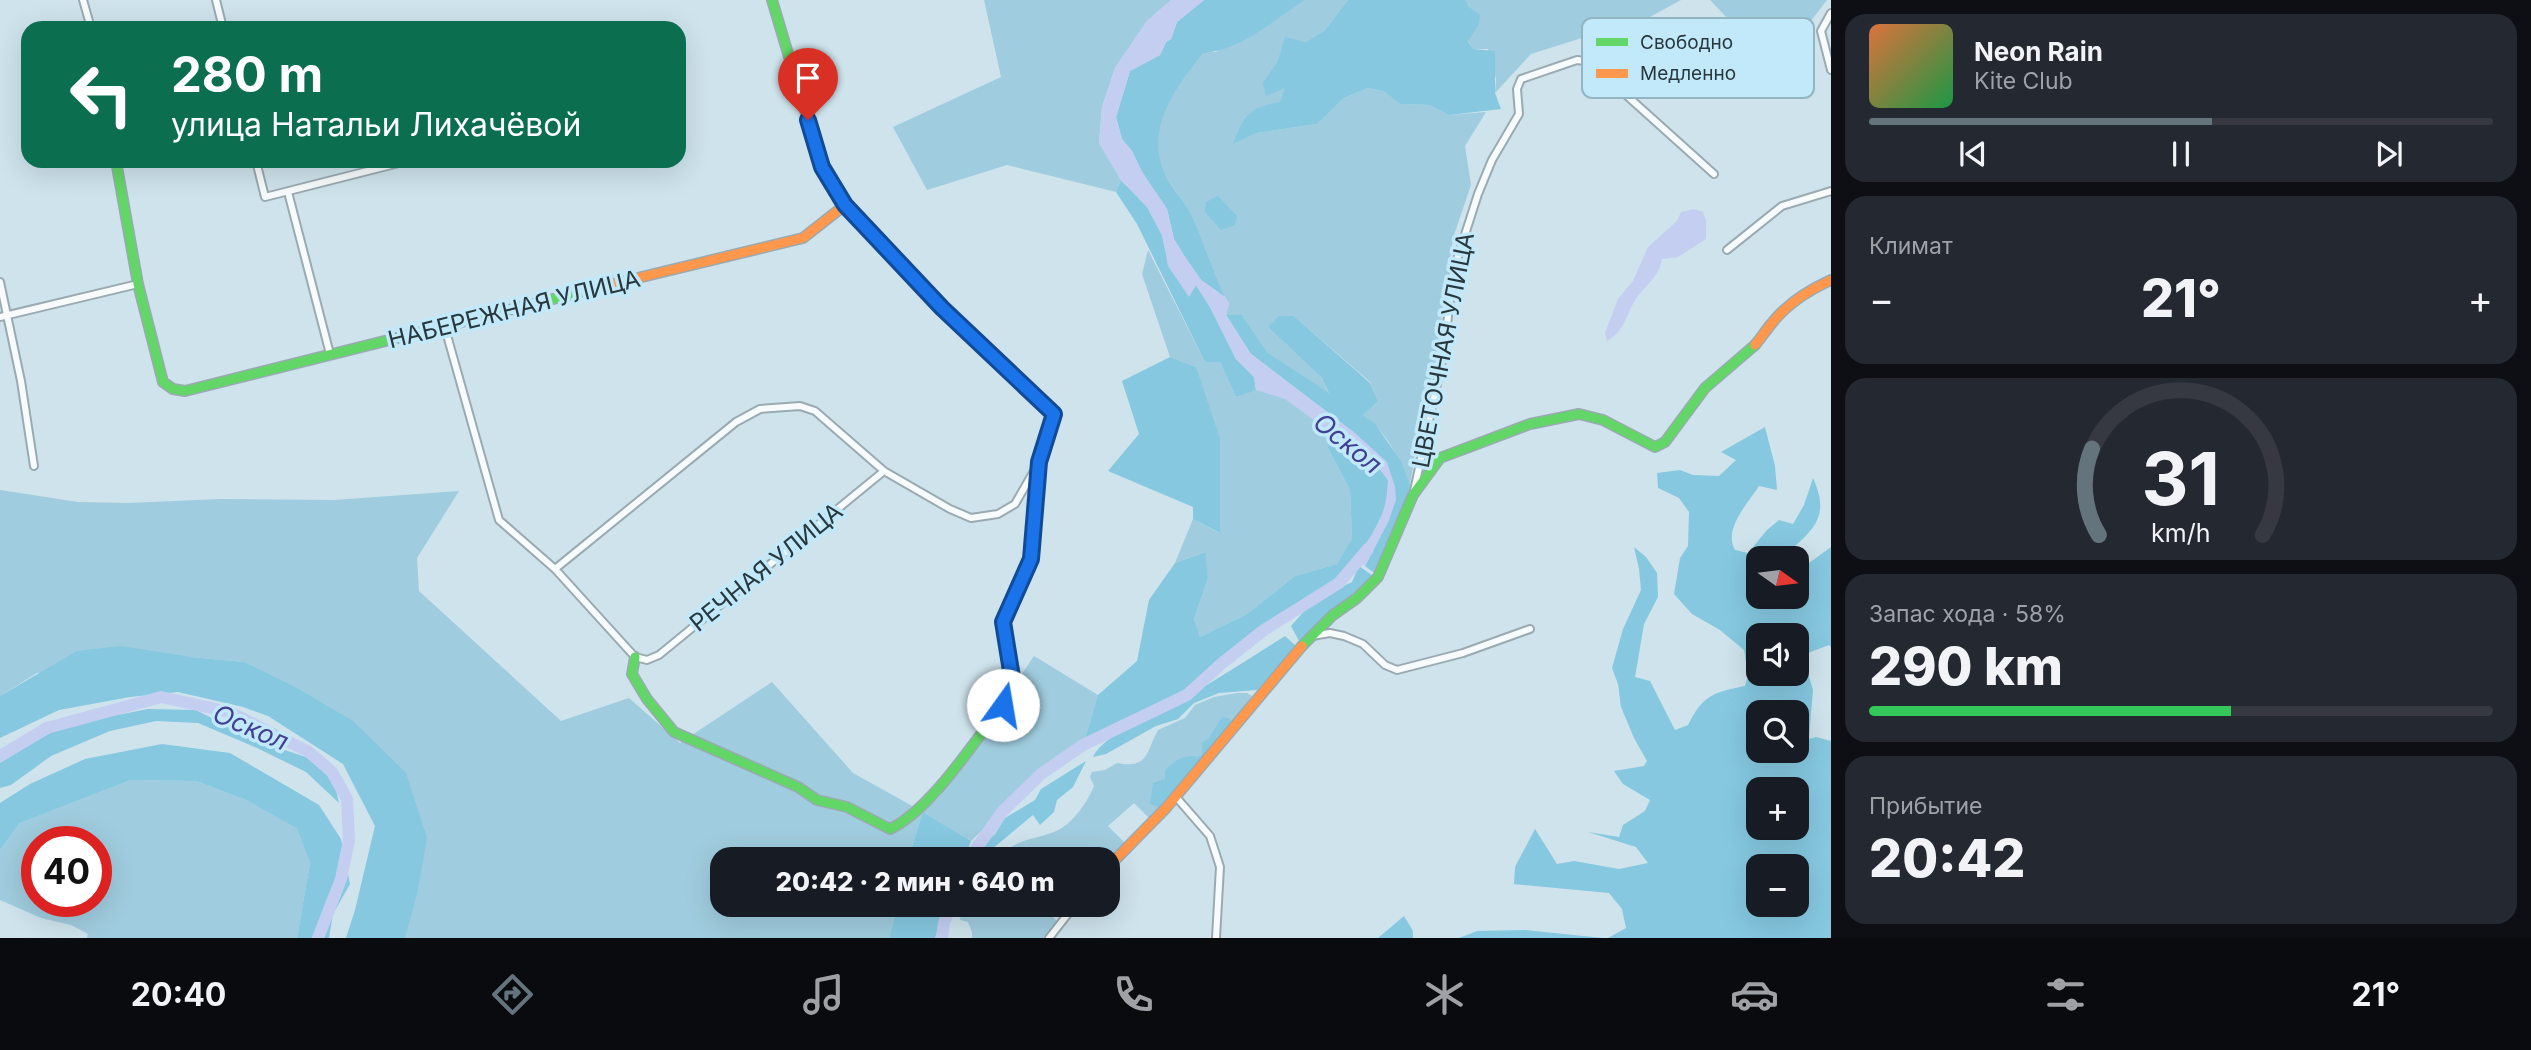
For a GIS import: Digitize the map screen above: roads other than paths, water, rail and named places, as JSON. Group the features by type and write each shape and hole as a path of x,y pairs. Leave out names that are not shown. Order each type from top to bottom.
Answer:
{"street":[{"path":"83,0 89,21"},
{"path":"216,0 221,21"},
{"path":"555,569 736,422 760,409 800,406 815,411 884,471 971,519 998,514 1015,504 1039,462 1054,414 942,308 845,205 822,167 772,0"},
{"path":"1831,13 1821,31 1831,70"},
{"name":"ЦВЕТОЧНАЯ УЛИЦА","path":"1413,495 1444,351 1453,272 1492,160 1519,114 1517,89 1521,79 1582,61"},
{"name":"ЦВЕТОЧНАЯ УЛИЦА","path":"1629,98 1714,174"},
{"path":"4,316 138,284 117,168"},
{"path":"258,168 265,197 380,168"},
{"path":"1727,250 1782,206 1831,191"},
{"path":"288,192 330,354"},
{"name":"НАБЕРЕЖНАЯ УЛИЦА","path":"138,284 163,382 173,389 185,391 803,238 845,205"},
{"path":"1120,855 1176,797 1311,636 1378,577 1413,495 1440,458 1530,424 1579,414 1603,420 1655,447 1665,442 1705,388 1757,344 1773,321 1795,301 1831,280"},
{"path":"0,282 4,316 21,381 34,466"},
{"path":"446,328 499,520 555,569 635,657 632,674 647,699 674,732 798,788 817,800 848,807 890,829 906,821 929,798 1003,705 1012,677 1003,622 1031,559 1039,462"},
{"path":"1423,452 1440,458"},
{"name":"РЕЧНАЯ УЛИЦА","path":"635,657 647,660 659,654 884,471"},
{"path":"1311,636 1344,636 1363,644 1385,665 1397,670 1463,653 1530,629"},
{"path":"1176,797 1210,836 1220,867 1216,938"},
{"path":"1049,938 1066,917"}],"water":[{"path":"1171,0 1204,0 1177,22 1171,39 1166,42 1160,55 1130,71 1116,117 1122,139 1167,209 1174,239 1185,257 1201,280 1229,303 1226,316 1251,354 1356,434 1387,462 1396,500 1389,520 1365,566 1354,558 1383,513 1388,480 1379,468 1334,439 1319,424 1285,399 1256,390 1254,377 1236,359 1196,285 1189,297 1168,266 1162,235 1147,207 1121,180 1099,143 1102,107 1115,68 1147,21"},
{"path":"1694,209 1703,212 1706,239 1678,257 1662,259 1656,274 1634,302 1622,327 1607,341 1605,333 1618,299 1633,281 1648,247 1677,221 1681,212"}],"waterway":[{"name":"Оскол","path":"977,847 1002,812 1041,774 1083,745 1187,695 1264,630 1339,583 1368,549"},
{"name":"Оскол","path":"0,756 47,728 161,697 230,712 309,752 332,772 347,799 349,840 341,879 318,938"},
{"name":"Оскол","path":"942,938 946,917"}]}
